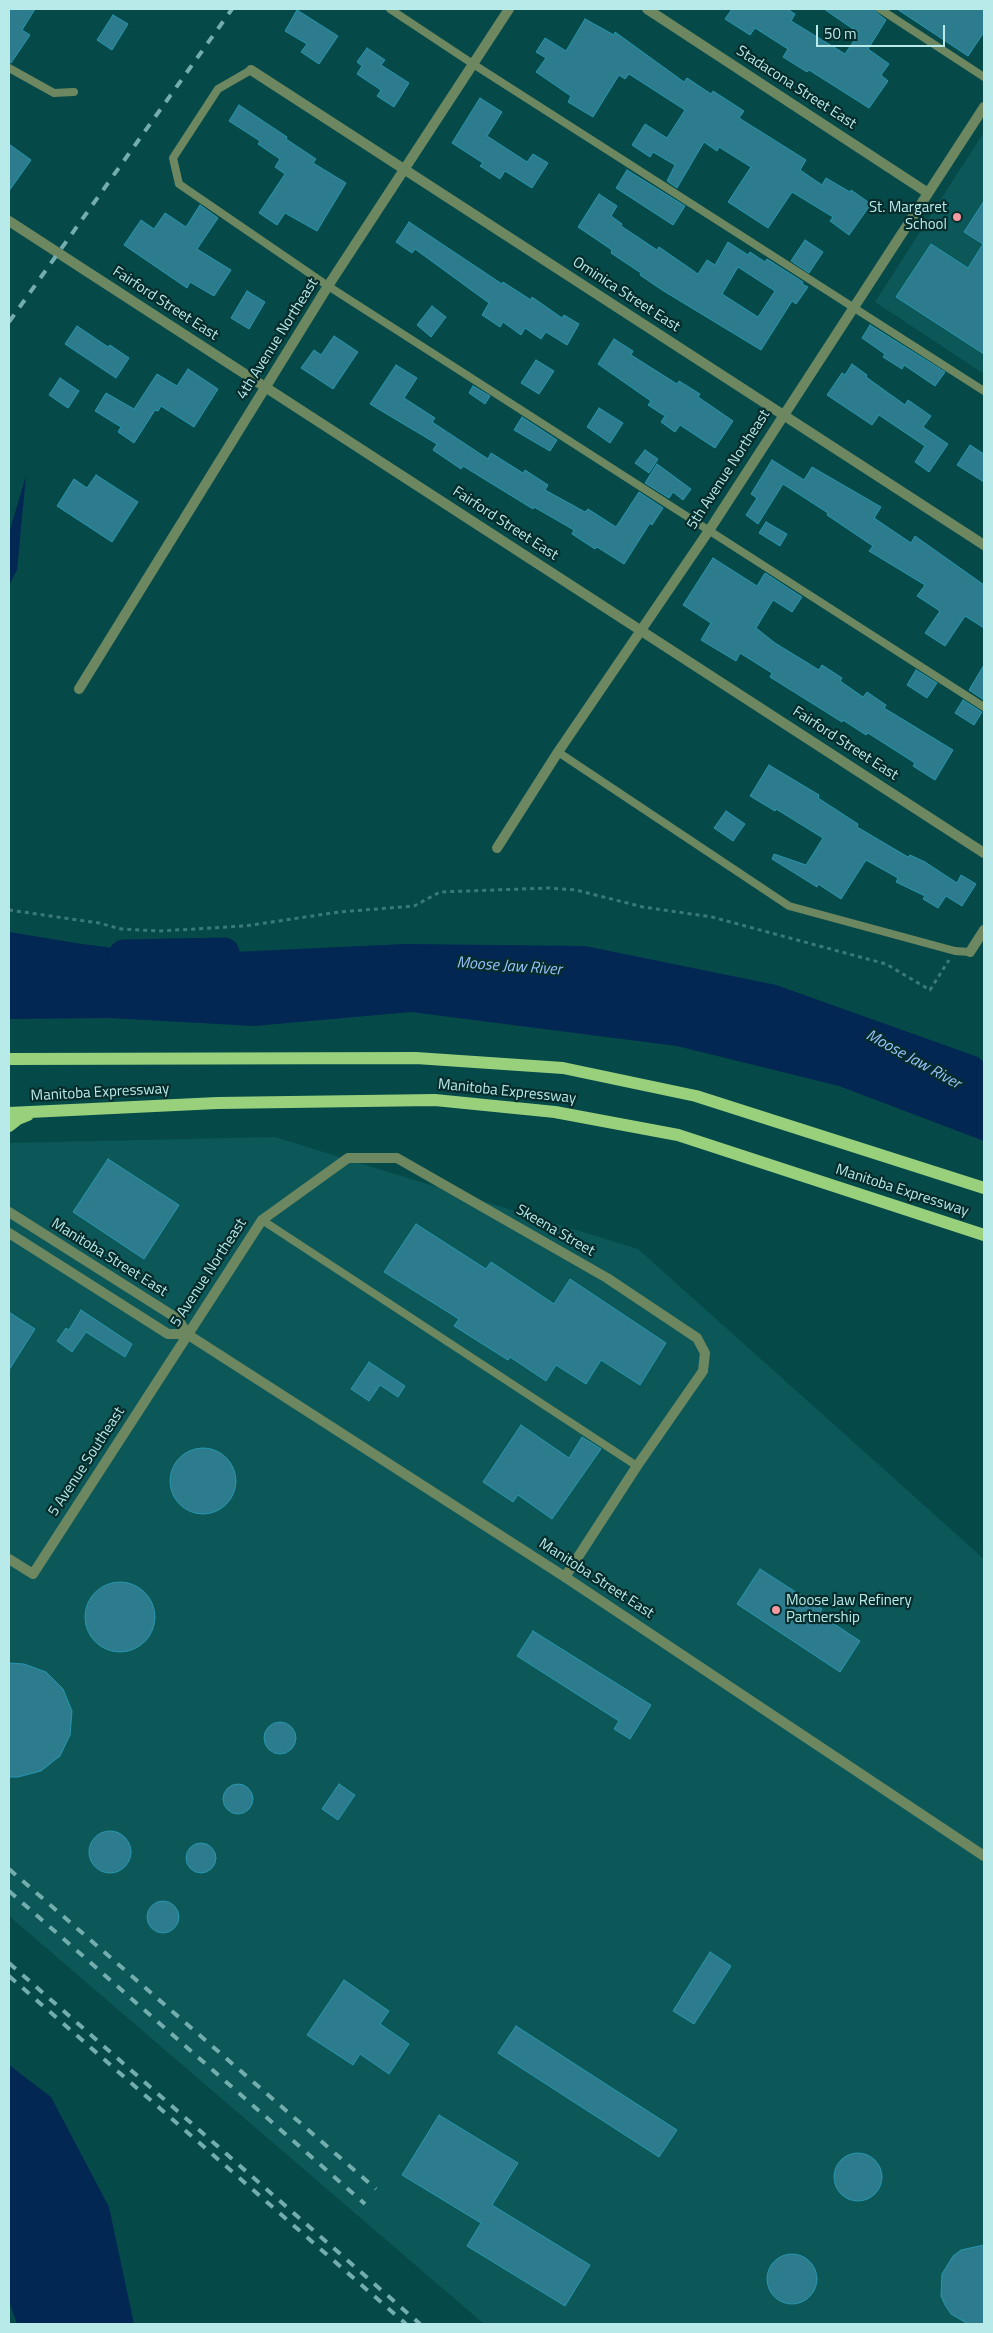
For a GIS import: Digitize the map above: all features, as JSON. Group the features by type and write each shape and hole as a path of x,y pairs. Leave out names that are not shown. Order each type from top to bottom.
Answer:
{"main road":[{"name":"Manitoba Expressway","path":"9,1059 416,1058 563,1068 696,1096 984,1188"},
{"name":"Manitoba Expressway","path":"9,1113 33,1114 216,1102 425,1100 555,1112 678,1136 984,1235"},
{"path":"9,1126 18,1119 33,1114"}],"street":[{"name":"4th Avenue Northeast","path":"79,689 328,286 509,9"},
{"name":"Stadacona Street East","path":"647,9 928,193"},
{"name":"Ominica Street East","path":"251,70 984,545"},
{"name":"5th Avenue Northeast","path":"497,848 558,752 710,529 984,107"},
{"name":"Fairford Street East","path":"9,221 984,853"},
{"path":"970,952 984,930"},
{"name":"Skeena Street","path":"262,1220 348,1158 397,1158 615,1283 697,1338 705,1353 703,1371 637,1466 565,1577"},
{"name":"Manitoba Street East","path":"9,1212 178,1319 184,1338"},
{"name":"5 Avenue Northeast","path":"184,1338 262,1220"},
{"name":"Manitoba Street East","path":"9,1233 168,1334 184,1338 565,1577 984,1856"},
{"name":"5 Avenue Southeast","path":"9,1559 33,1574 184,1338"}],"lane":[{"path":"390,9 984,391"},
{"path":"880,9 984,77"},
{"path":"9,68 54,93 74,92"},
{"path":"251,70 218,88 173,158 179,184 328,286 710,529 984,707"},
{"path":"558,752 789,906 955,951 970,952"},
{"path":"262,1220 637,1466"}],"path":[{"path":"9,910 99,923 122,929 160,931 245,926 339,912 414,906 440,892 549,888 576,890 643,907 712,917 886,964 930,990 955,951"}],"shaded area":[{"name":"St. Margaret School","path":"984,132 984,374 875,302"},
{"name":"Moose Jaw Refinery Partnership","path":"275,1137 638,1249 984,1559 984,2324 484,2324 9,1916 9,1143"}],"water":[{"path":"26,476 17,570 9,585 9,533"},
{"path":"9,932 168,955 405,944 585,946 776,985 978,1057 984,1062 984,1141 839,1086 677,1046 411,1012 254,1026 110,1018 9,1019"},
{"path":"9,2065 51,2097 109,2207 134,2324 17,2324 9,2301"}],"building":[{"path":"9,9 35,9 22,30 30,35 11,63 9,62"},
{"path":"732,9 787,9 795,14 791,21 845,54 859,33 824,9 874,9 886,20 868,49 889,64 881,75 888,81 869,108 809,70 807,72 783,57 788,49 755,28 750,35 725,19"},
{"path":"897,9 984,9 984,32 968,56"},
{"path":"297,10 338,36 319,64 301,52 307,44 285,31"},
{"path":"113,15 128,24 112,50 97,40"},
{"path":"585,19 614,35 615,32 684,82 687,78 711,94 713,91 744,111 739,118 806,160 800,170 822,185 826,178 850,192 851,190 871,204 849,235 830,221 833,217 792,192 768,228 728,202 751,167 719,147 717,151 704,142 677,188 667,181 675,165 653,152 650,157 632,145 645,124 667,138 685,110 629,74 625,79 619,75 593,117 568,102 571,96 536,72 546,58 536,52 545,38 566,51"},
{"path":"367,48 385,60 381,65 409,83 394,107 377,96 381,90 357,74 362,66 357,62"},
{"path":"480,98 502,112 487,136 527,162 533,154 548,163 532,188 505,171 500,179 480,166 483,163 452,143"},
{"path":"239,105 316,159 313,163 346,183 317,231 285,213 277,225 259,213 285,174 275,167 280,159 258,144 260,141 229,121"},
{"path":"9,144 31,160 9,191"},
{"path":"627,170 685,206 673,225 616,188"},
{"path":"599,194 617,206 611,216 622,224 621,226 657,250 659,247 698,274 707,260 715,265 728,242 748,255 750,252 765,262 767,259 808,287 796,304 792,301 761,350 662,290 611,253 612,250 578,227","holes":["738,267 775,291 758,317 722,294"]},
{"path":"984,201 984,354 896,297 931,244 968,268 983,244 964,232"},
{"path":"200,205 218,218 197,249 231,270 214,296 190,282 187,288 124,245 141,220 154,229 165,213 186,227"},
{"path":"409,222 502,284 503,282 531,300 532,297 562,318 564,315 579,324 567,345 546,332 541,339 525,328 521,335 503,322 500,327 482,315 489,303 415,249 412,253 396,242"},
{"path":"805,240 823,252 809,273 791,261"},
{"path":"247,291 265,302 249,329 231,318"},
{"path":"432,306 446,317 431,337 417,325"},
{"path":"870,325 945,372 935,386 904,365 902,369 883,357 885,354 862,338"},
{"path":"77,326 108,347 110,345 129,358 116,378 65,344"},
{"path":"334,336 358,352 333,389 301,368 314,350 321,355"},
{"path":"614,339 633,351 631,355 677,384 679,381 700,394 698,397 733,421 715,448 680,425 675,432 661,422 665,416 648,405 651,401 598,364"},
{"path":"536,360 554,371 539,394 521,383"},
{"path":"852,364 867,375 866,377 905,405 908,400 931,416 923,427 948,444 929,472 915,462 925,446 879,415 872,425 827,395 842,373 845,375"},
{"path":"396,365 417,378 404,398 435,418 432,422 488,459 491,453 523,473 525,470 548,485 545,490 585,512 588,509 616,527 639,492 663,508 652,525 650,523 624,564 597,547 595,549 572,534 574,530 534,507 533,509 463,466 461,469 433,450 437,444 370,404"},
{"path":"188,369 218,389 194,427 161,406 158,411 155,410 134,443 118,432 121,427 95,411 106,393 134,409 157,374 177,386"},
{"path":"60,378 79,391 68,408 49,395"},
{"path":"473,386 490,396 485,404 469,393"},
{"path":"599,408 623,423 610,443 587,427"},
{"path":"522,417 557,440 550,451 514,430"},
{"path":"970,445 984,454 984,482 957,465"},
{"path":"645,450 658,459 649,473 635,463"},
{"path":"772,460 804,480 812,467 881,507 874,518 911,543 915,536 984,585 984,628 965,616 945,646 925,633 940,611 917,596 925,585 869,551 873,546 827,515 828,513 783,484 758,524 746,515 757,498 751,494"},
{"path":"657,464 691,489 683,500 673,492 669,498 645,483"},
{"path":"96,475 138,502 112,542 57,506 74,479 87,488"},
{"path":"766,522 787,534 780,546 759,533"},
{"path":"713,558 757,586 765,573 802,597 792,612 773,600 756,628 775,643 819,670 822,665 842,678 840,681 863,697 867,692 886,705 884,708 953,750 935,780 913,766 915,763 868,733 866,735 843,720 842,722 770,677 772,673 740,653 736,661 701,640 711,623 683,605"},
{"path":"984,665 984,700 969,690"},
{"path":"916,670 937,683 927,698 907,685"},
{"path":"963,700 982,712 974,725 955,713"},
{"path":"769,765 819,795 818,798 858,824 857,827 908,857 910,855 925,862 957,883 961,875 976,884 962,906 946,896 938,908 923,899 925,896 896,882 898,878 866,860 841,899 818,884 817,887 772,859 774,854 806,865 823,838 776,809 775,811 750,796"},
{"path":"726,811 745,824 733,841 714,828"},
{"path":"108,1159 179,1205 144,1259 73,1212"},
{"path":"416,1224 486,1269 491,1262 554,1304 570,1279 666,1343 640,1385 601,1360 586,1384 556,1365 546,1381 510,1357 508,1360 454,1326 459,1319 384,1272"},
{"path":"81,1310 132,1344 125,1357 86,1332 72,1352 57,1341 66,1328 69,1330"},
{"path":"9,1312 35,1329 9,1370"},
{"path":"369,1362 405,1386 398,1397 380,1385 369,1401 351,1389"},
{"path":"521,1425 569,1458 582,1437 601,1449 552,1519 518,1495 513,1502 483,1482"},
{"path":"197,1448 209,1448 221,1453 231,1463 236,1475 234,1494 221,1509 209,1514 197,1514 185,1509 175,1499 170,1487 170,1475 175,1463 185,1453"},
{"path":"760,1569 822,1609 819,1614 860,1641 840,1672 737,1604"},
{"path":"127,1582 140,1588 149,1597 153,1603 155,1617 153,1631 145,1642 134,1650 113,1652 106,1650 95,1642 87,1631 85,1610 87,1603 95,1592 106,1584"},
{"path":"533,1631 651,1705 630,1739 614,1729 619,1721 517,1656"},
{"path":"9,1663 24,1664 46,1672 63,1689 72,1711 70,1735 60,1756 41,1771 18,1777 9,1777"},
{"path":"280,1722 286,1723 291,1727 295,1732 295,1744 291,1749 286,1753 280,1754 274,1753 269,1749 265,1744 264,1738 265,1732 269,1727 274,1723"},
{"path":"238,1784 249,1788 253,1799 249,1810 238,1814 227,1810 223,1799 227,1788"},
{"path":"339,1784 355,1795 338,1820 322,1809"},
{"path":"110,1831 125,1837 131,1852 125,1867 110,1873 95,1867 89,1852 95,1837"},
{"path":"201,1843 212,1847 216,1858 212,1869 201,1873 190,1869 186,1858 190,1847"},
{"path":"163,1901 174,1906 179,1917 174,1928 163,1933 152,1928 147,1917 152,1906"},
{"path":"710,1952 731,1966 694,2024 673,2011"},
{"path":"344,1980 389,2011 380,2024 409,2044 389,2074 360,2054 353,2065 307,2035"},
{"path":"516,2026 677,2130 659,2157 498,2053"},
{"path":"439,2115 518,2163 492,2205 590,2265 565,2306 467,2246 481,2223 402,2175"},
{"path":"853,2153 863,2153 875,2160 882,2172 882,2182 875,2194 863,2201 853,2201 845,2197 838,2190 834,2182 834,2172 838,2164 845,2157"},
{"path":"984,2245 984,2324 968,2324 951,2314 945,2305 941,2296 942,2274 953,2256 961,2250"},
{"path":"797,2254 810,2261 816,2269 816,2289 810,2297 802,2303 787,2304 774,2297 768,2289 767,2274 774,2261 782,2255"}],"waterway":[{"name":"Moose Jaw River","path":"124,955 224,953"}],"railway":[{"path":"9,322 232,9"},
{"path":"9,1869 376,2189"},
{"path":"9,1891 365,2204"},
{"path":"9,1963 420,2324"},
{"path":"9,1976 406,2324"}],"place":[{"name":"St. Margaret School","path":"957,217"},
{"name":"Moose Jaw Refinery Partnership","path":"776,1610"}]}
